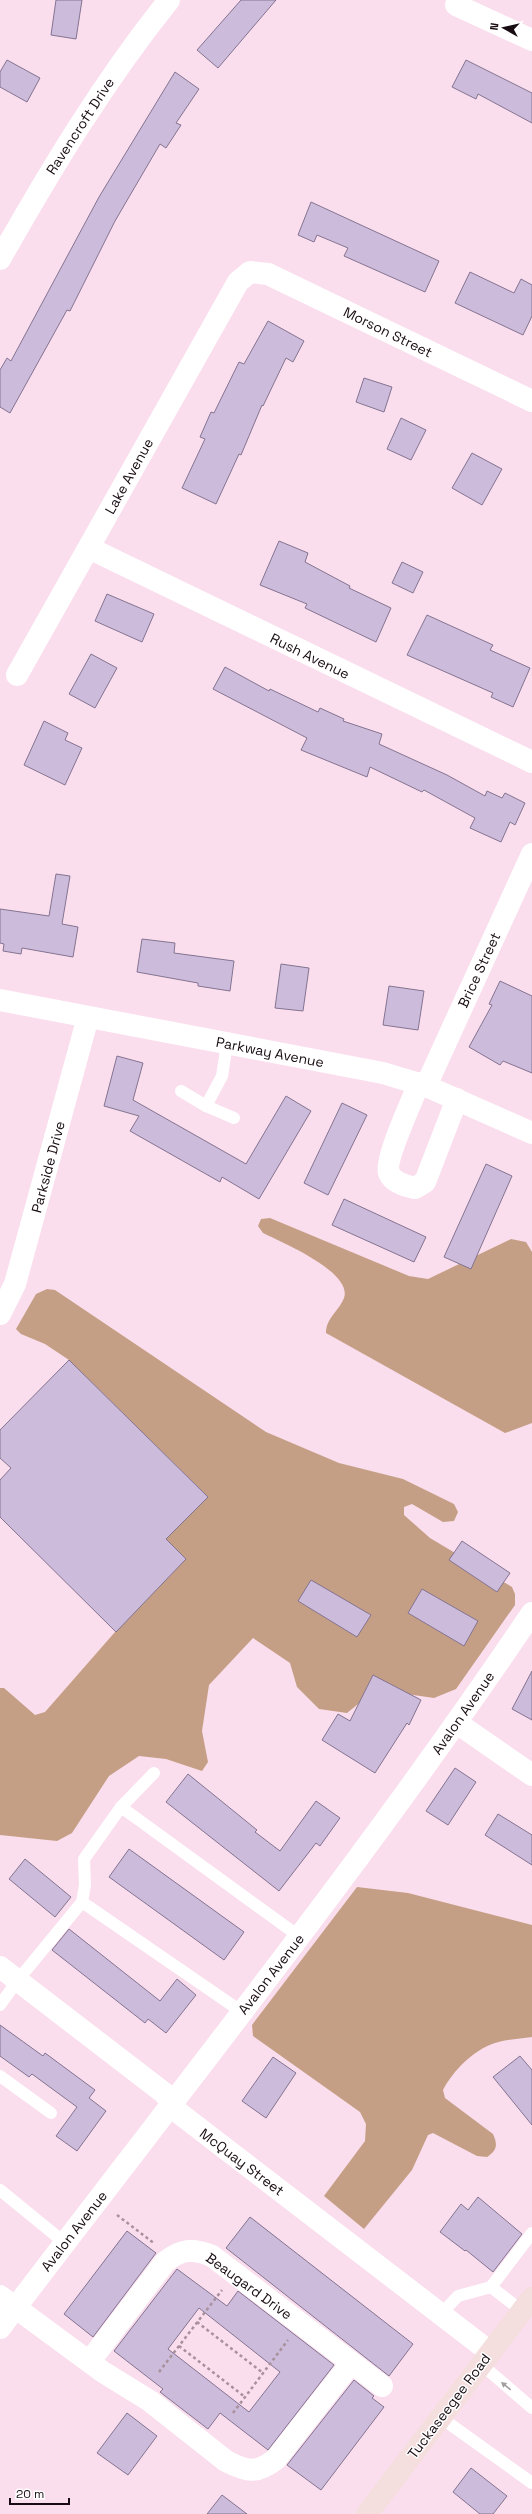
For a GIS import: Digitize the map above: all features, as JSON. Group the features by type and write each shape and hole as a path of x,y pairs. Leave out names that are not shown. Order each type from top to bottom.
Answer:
{"main road":[{"name":"Tuckaseegee Road","path":"367,2514 527,2304"}],"street":[{"name":"Ravencroft Drive","path":"0,259 50,170 91,106 169,0"},
{"path":"456,5 523,36"},
{"name":"Morson Street","path":"242,276 256,271 268,274 532,401"},
{"name":"Lake Avenue","path":"17,675 242,276"},
{"name":"Rush Avenue","path":"89,548 532,762"},
{"name":"Brice Street","path":"457,1099 425,1182 415,1188 400,1184 392,1178 388,1172 391,1151 532,854"},
{"name":"Parkway Avenue","path":"0,1000 383,1073 422,1084 532,1132"},
{"name":"Parkside Drive","path":"0,1314 15,1284 88,1017"},
{"name":"Avalon Avenue","path":"0,2328 8,2302 65,2243 331,1897 458,1723 532,1613"},
{"path":"458,1723 532,1775"},
{"name":"McQuay Street","path":"0,1967 164,2093 179,2113 441,2314 485,2358"},
{"name":"Beaugard Drive","path":"90,2361 164,2262 175,2254 187,2250 200,2251 212,2256 382,2386"},
{"path":"8,2302 90,2361 150,2401 226,2461 240,2468 254,2470 265,2468 276,2459 351,2363"}],"lane":[{"path":"206,1106 222,1076 227,1044"},
{"path":"180,1091 206,1106 234,1118"},
{"path":"0,2005 18,1980 82,1902 85,1885 84,1859 121,1806 154,1773"},
{"path":"121,1806 300,1937"},
{"path":"82,1902 242,2012"},
{"path":"0,2076 52,2113"},
{"path":"0,2190 65,2243"},
{"path":"441,2314 458,2296 491,2287 532,2233"},
{"path":"491,2287 527,2304"},
{"path":"485,2358 532,2408"},
{"path":"440,2417 532,2484"}],"path":[{"path":"117,2215 158,2246"},
{"path":"159,2372 226,2284"},
{"path":"197,2322 263,2373"},
{"path":"233,2413 289,2339"},
{"path":"179,2346 245,2397"}],"shaded area":[{"path":"270,1218 409,1276 428,1279 511,1239 526,1242 532,1252 532,1423 505,1433 326,1333 330,1319 344,1298 344,1288 338,1278 314,1259 263,1233 258,1226 261,1219"},
{"path":"47,1289 55,1290 266,1432 339,1463 403,1479 454,1504 458,1512 454,1521 443,1522 412,1504 404,1507 404,1515 430,1538 512,1587 515,1594 515,1605 456,1689 434,1698 386,1691 373,1692 347,1713 319,1709 297,1687 290,1663 253,1638 209,1685 202,1731 208,1762 202,1771 166,1759 139,1756 109,1776 72,1833 57,1841 0,1835 0,1688 4,1688 35,1715 45,1712 115,1632 186,1559 166,1539 208,1497 69,1360 45,1344 21,1334 16,1329 36,1294"},
{"path":"357,1887 408,1893 532,1925 532,2037 509,2040 487,2046 464,2062 443,2090 445,2098 493,2134 496,2141 495,2150 487,2157 477,2156 433,2133 428,2135 412,2170 364,2229 324,2196 365,2141 366,2124 360,2112 253,2036 252,2025"}],"building":[{"path":"56,0 82,0 76,39 51,35"},
{"path":"241,0 276,0 218,68 197,50"},
{"path":"7,60 40,78 27,102 0,87 0,72"},
{"path":"466,60 532,93 532,123 478,94 476,99 452,87"},
{"path":"175,72 199,89 176,123 181,125 166,148 160,144 115,221 70,311 67,310 10,413 0,407 0,370 7,358 11,361 99,197"},
{"path":"311,202 439,261 425,292 344,256 348,248 317,235 314,242 298,235"},
{"path":"470,272 514,293 521,279 532,285 532,316 523,335 455,303"},
{"path":"268,321 304,341 293,362 286,358 263,406 262,405 241,455 239,454 216,504 182,488 205,439 200,437 211,412 214,413 239,362 244,364"},
{"path":"364,378 392,387 384,412 356,402"},
{"path":"401,418 426,430 411,460 387,449"},
{"path":"472,453 502,469 482,505 452,488"},
{"path":"279,541 308,553 305,562 350,586 349,588 391,608 376,642 305,608 307,604 260,585"},
{"path":"402,562 423,572 413,593 392,583"},
{"path":"107,594 154,614 142,642 95,621"},
{"path":"427,615 493,645 490,650 530,668 513,707 491,697 493,693 407,655"},
{"path":"91,654 117,668 95,708 69,694"},
{"path":"225,667 269,691 270,689 318,712 320,708 344,719 343,721 382,734 379,744 447,775 485,796 487,791 502,798 505,793 525,803 515,825 510,822 501,842 470,828 475,818 424,790 422,792 370,767 367,777 301,750 307,738 213,689"},
{"path":"44,721 68,733 65,740 82,748 65,785 24,765"},
{"path":"56,874 70,876 62,924 78,927 73,957 22,948 21,954 3,951 4,944 0,943 0,909 49,916"},
{"path":"142,939 175,943 174,953 234,961 230,991 198,986 198,983 137,972"},
{"path":"281,964 309,968 303,1011 275,1008"},
{"path":"500,981 532,996 532,1073 503,1061 500,1065 469,1047 492,1005 489,1004"},
{"path":"389,986 424,991 418,1030 383,1025"},
{"path":"117,1056 143,1063 133,1100 246,1164 286,1096 311,1111 259,1199 222,1177 220,1182 130,1131 139,1116 104,1106"},
{"path":"342,1103 367,1115 328,1195 304,1183"},
{"path":"486,1164 512,1176 471,1269 444,1257"},
{"path":"344,1199 426,1237 414,1262 332,1225"},
{"path":"69,1360 208,1497 166,1539 186,1559 116,1632 0,1517 0,1480 11,1468 0,1458 0,1430"},
{"path":"462,1541 510,1573 497,1592 449,1560"},
{"path":"311,1580 371,1615 357,1637 298,1601"},
{"path":"422,1589 478,1621 464,1646 408,1613"},
{"path":"532,1671 532,1720 512,1709"},
{"path":"373,1675 421,1700 409,1725 407,1723 375,1773 322,1740 338,1714 350,1721"},
{"path":"455,1768 476,1782 448,1825 426,1811"},
{"path":"188,1774 257,1830 255,1832 280,1851 316,1801 340,1818 320,1846 316,1843 279,1891 166,1802"},
{"path":"498,1814 532,1835 532,1865 485,1835"},
{"path":"129,1849 244,1932 224,1960 109,1877"},
{"path":"25,1859 71,1897 55,1917 9,1879"},
{"path":"69,1929 160,2001 177,1979 196,1995 166,2033 148,2019 145,2023 52,1950"},
{"path":"0,2025 43,2056 45,2053 95,2090 89,2098 106,2111 77,2151 56,2136 77,2107 32,2074 29,2077 0,2056"},
{"path":"520,2056 532,2070 532,2125 493,2077"},
{"path":"273,2057 296,2073 266,2118 242,2101"},
{"path":"478,2197 522,2234 493,2272 466,2250 465,2251 440,2232 461,2204 468,2210"},
{"path":"250,2217 413,2344 389,2376 226,2248"},
{"path":"127,2231 156,2253 93,2337 64,2314"},
{"path":"177,2269 227,2306 238,2291 334,2365 268,2450 220,2413 208,2429 160,2392 163,2389 114,2351","holes":["199,2308 280,2372 249,2412 168,2349"]},
{"path":"354,2380 374,2396 372,2398 384,2407 321,2490 287,2465"},
{"path":"127,2413 157,2436 128,2475 97,2453"},
{"path":"471,2468 507,2496 493,2514 480,2514 453,2492"},
{"path":"222,2495 247,2514 207,2514"}]}
